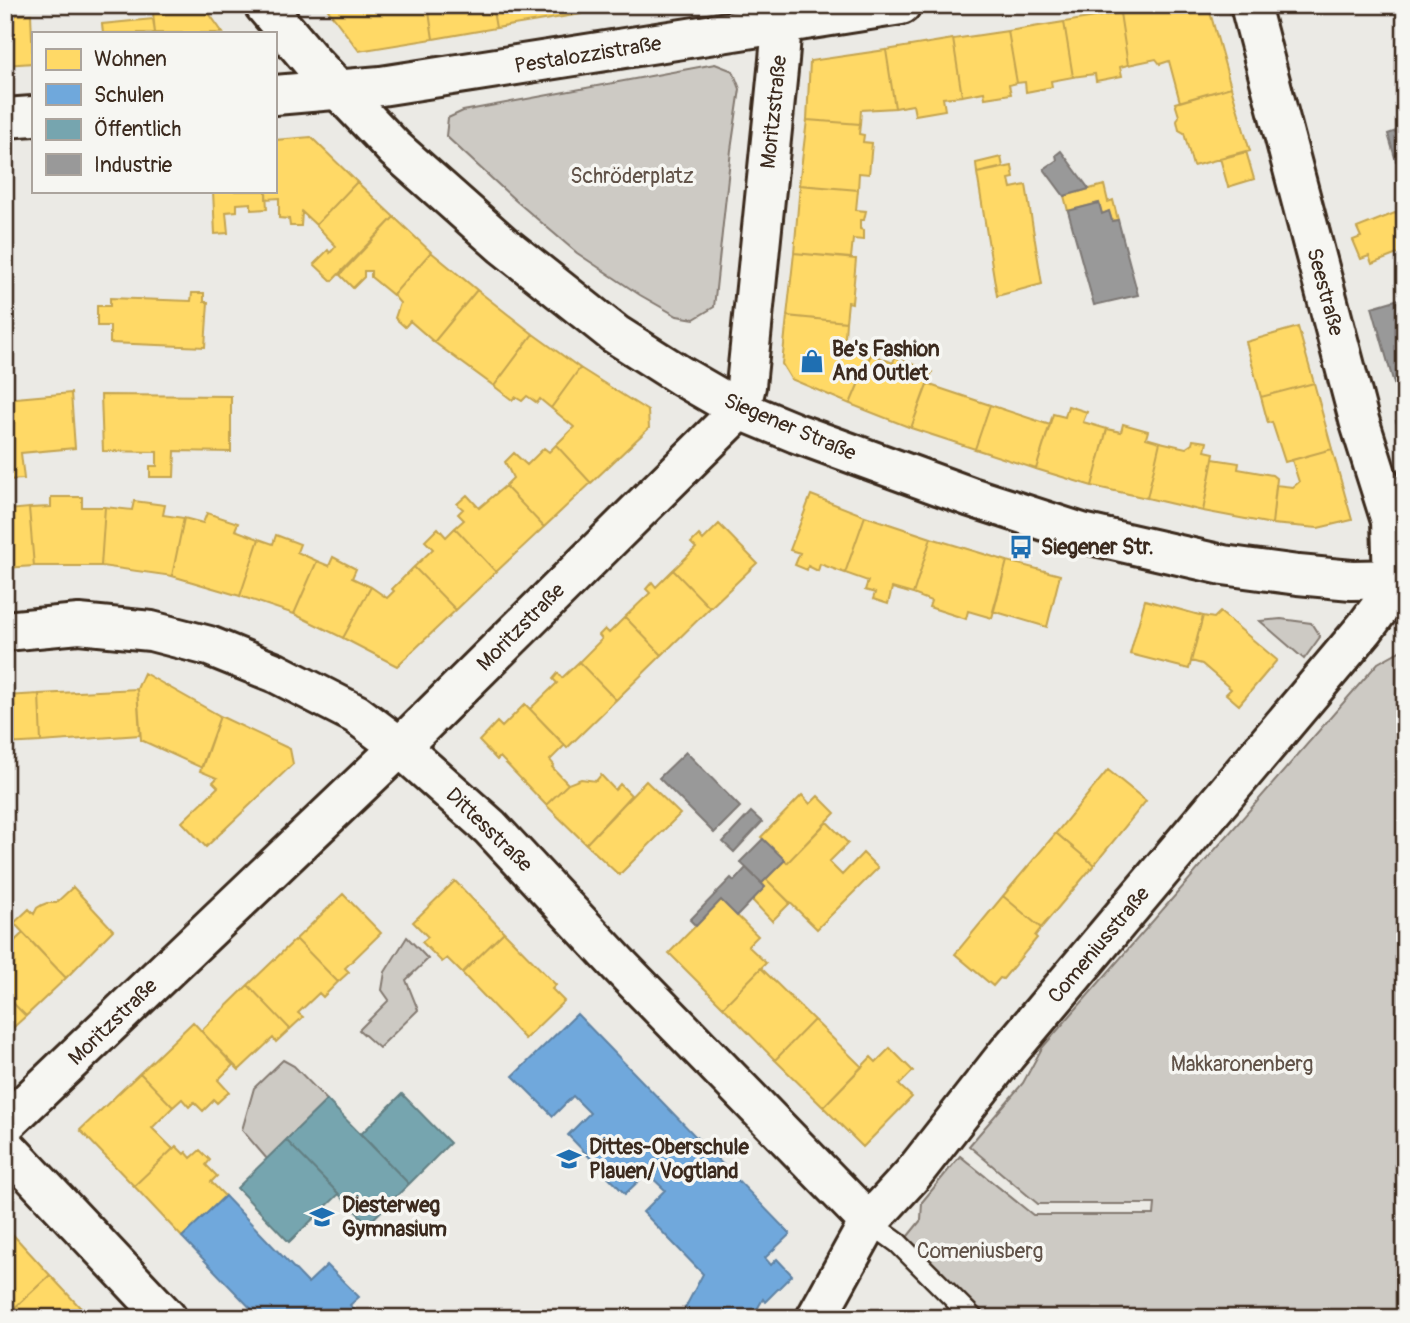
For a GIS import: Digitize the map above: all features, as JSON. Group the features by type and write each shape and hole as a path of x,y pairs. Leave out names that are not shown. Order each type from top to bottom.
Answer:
{"street":[{"name":"Siegener Straße","path":"264,5 337,89 395,149 503,245 615,334 740,410 971,497 1082,533 1223,565 1352,580 1399,579"},
{"name":"Pestalozzistraße","path":"276,95 393,85 781,15 901,5"},
{"name":"Seestraße","path":"1250,5 1355,407 1391,521 1399,579"},
{"name":"Moritzstraße","path":"5,1124 400,747 740,410 746,386 781,15"},
{"path":"5,118 32,116"},
{"name":"Comeniusstraße","path":"816,1318 869,1222 913,1174 1007,1054 1365,628 1399,579"},
{"name":"Dittesstraße","path":"5,631 79,624 151,631 209,646 276,673 356,714 400,747 490,827 618,964 869,1222"},
{"path":"5,1146 167,1318"}],"lane":[{"path":"869,1222 898,1243 973,1318"}],"green space":[{"name":"Schröderplatz","path":"715,64 733,71 740,89 714,307 694,319 677,316 577,253 446,136 448,118 463,111"},
{"path":"1281,619 1311,623 1320,637 1304,659 1260,621"},
{"name":"Makkaronenberg","path":"1405,648 1405,1318 961,1318 895,1252 921,1220 922,1202 960,1156 1033,1215 1154,1215 1155,1204 1038,1204 969,1146 1023,1083 1042,1048 1378,663"},
{"path":"407,937 428,959 406,980 418,1010 379,1048 359,1030 389,1000 382,990 385,972"},
{"path":"283,1060 294,1066 327,1100 267,1159 242,1130 254,1088"}],"building: Wohnen":[{"path":"167,5 203,5 222,32 155,32 153,12 170,10"},
{"path":"335,5 428,5 433,39 359,51 328,10"},
{"path":"428,5 492,5 496,28 433,39"},
{"path":"492,5 579,5 581,14 496,28"},
{"path":"1166,5 1208,5 1231,87 1180,102 1169,61 1160,64 1156,59 1128,65 1120,13"},
{"path":"1120,13 1128,65 1120,67 1122,76 1096,81 1095,74 1073,77 1064,22"},
{"path":"31,14 32,63 5,65 5,16"},
{"path":"153,19 155,32 103,32 102,24"},
{"path":"1064,22 1073,77 1051,81 1052,87 1026,92 1025,82 1017,83 1008,31"},
{"path":"1008,31 1017,83 1009,85 1011,94 985,98 984,92 962,96 953,39"},
{"path":"953,39 962,96 943,98 945,110 915,115 913,105 895,108 886,50"},
{"path":"886,50 895,108 861,110 860,124 807,120 810,61"},
{"path":"1231,87 1250,151 1193,166 1184,133 1179,130 1175,103"},
{"path":"807,120 860,124 859,134 864,135 863,142 872,143 869,174 859,173 858,190 799,185"},
{"path":"311,137 357,182 316,225 302,212 301,226 290,226 289,219 279,218 279,198 266,199 266,192 276,192 276,140"},
{"path":"1246,151 1254,179 1228,187 1220,158"},
{"path":"1001,157 1003,167 977,173 976,163"},
{"path":"1012,166 1014,178 1009,179 1011,188 1026,185 1042,284 997,296 977,173"},
{"path":"357,182 394,217 332,281 314,264 336,246 316,225"},
{"path":"800,185 858,190 856,210 866,211 864,220 860,220 863,240 853,239 851,258 794,253"},
{"path":"1104,185 1108,202 1113,200 1118,220 1112,221 1109,211 1102,214 1099,203 1068,211 1064,196"},
{"path":"213,192 266,192 267,209 251,210 251,203 237,204 237,211 226,212 228,233 215,234"},
{"path":"1405,209 1405,251 1372,264 1369,256 1361,259 1353,240 1361,237 1357,228"},
{"path":"394,217 431,252 393,295 371,277 371,271 364,271 364,277 353,288 340,275"},
{"path":"431,252 477,290 434,342 410,321 405,327 395,318 400,303 393,295"},
{"path":"794,253 856,259 852,303 848,302 846,322 787,316"},
{"path":"477,290 533,334 494,386 434,342"},
{"path":"192,293 204,293 204,302 208,302 205,347 110,343 110,326 97,326 97,306 110,306 110,298 191,301"},
{"path":"787,316 846,322 845,337 840,340 839,346 852,351 854,347 871,354 850,404 791,379 782,364"},
{"path":"1298,327 1314,383 1261,397 1246,342"},
{"path":"533,334 580,368 551,408 540,399 537,403 527,396 522,401 515,397 512,400 494,386"},
{"path":"871,354 893,363 895,357 932,372 911,428 850,404"},
{"path":"580,368 648,411 649,428 591,483 556,445 574,427 551,408"},
{"path":"1314,383 1332,449 1285,462 1272,422 1268,423 1261,397"},
{"path":"927,384 990,405 975,449 911,428"},
{"path":"71,393 75,448 21,453 24,479 5,480 5,399"},
{"path":"101,395 231,396 231,452 175,451 174,477 150,477 150,466 157,466 157,452 103,451"},
{"path":"990,405 1050,425 1036,469 975,449"},
{"path":"1068,406 1087,412 1083,422 1107,429 1092,486 1036,469 1053,414 1065,417"},
{"path":"1123,424 1148,431 1146,438 1160,442 1147,498 1092,486 1107,429 1121,432"},
{"path":"1193,440 1207,442 1205,451 1214,453 1203,511 1147,498 1160,442 1186,448"},
{"path":"556,445 591,483 544,527 505,486 513,478 505,462 514,453 527,465 544,448 549,452"},
{"path":"1332,449 1352,520 1318,528 1272,524 1276,485 1293,487 1299,482 1292,460"},
{"path":"1213,459 1239,463 1238,469 1272,475 1277,479 1272,524 1203,511"},
{"path":"505,486 544,527 496,572 455,528 464,520 458,514 463,509 457,504 467,495 479,508"},
{"path":"811,495 865,516 845,573 820,564 818,571 808,566 807,570 795,565 800,553 790,550"},
{"path":"51,497 82,497 82,507 105,507 101,566 34,566 29,508 51,507"},
{"path":"5,500 8,510 29,508 34,566 5,568"},
{"path":"134,501 165,505 163,515 184,518 172,576 101,566 105,507 132,510"},
{"path":"207,513 238,523 235,530 259,539 240,596 172,576 184,518 203,523"},
{"path":"865,516 931,538 913,594 892,588 888,604 873,599 875,593 865,590 868,581 845,573"},
{"path":"719,524 757,563 710,608 673,570 696,548 691,543 699,535 703,540"},
{"path":"438,528 446,537 455,528 496,572 456,610 414,567 433,549 425,541"},
{"path":"276,535 300,544 297,552 317,561 294,614 240,596 259,539 273,544"},
{"path":"931,538 1007,561 992,618 968,611 966,619 929,607 931,601 913,594"},
{"path":"333,557 356,569 352,578 371,587 343,638 294,614 317,561 329,566"},
{"path":"1007,561 1060,575 1047,627 993,611"},
{"path":"414,567 456,610 397,666 343,638 371,587 387,598 394,591 392,589"},
{"path":"673,570 710,608 662,655 625,617 650,593 646,589 652,582 656,587"},
{"path":"1145,600 1203,616 1189,669 1130,654"},
{"path":"1220,612 1277,660 1239,705 1226,694 1231,689 1202,664 1191,661 1203,616 1214,618"},
{"path":"625,617 662,655 616,700 579,662 602,639 599,635 605,629 609,633"},
{"path":"579,662 616,700 567,748 530,709 557,683 553,679 558,673 562,678"},
{"path":"144,673 220,716 202,768 141,740 137,689"},
{"path":"137,689 140,735 41,742 39,694"},
{"path":"39,694 41,742 5,744 5,696"},
{"path":"525,704 565,745 550,760 554,765 552,767 568,784 546,805 500,757 497,760 479,741 497,722 502,727"},
{"path":"220,716 290,749 293,764 206,847 182,822 218,787 213,782 217,778 200,771"},
{"path":"1108,770 1146,801 1094,865 1056,833"},
{"path":"601,775 615,790 620,784 631,795 586,844 546,805 568,784 581,779 596,781"},
{"path":"646,781 680,814 619,875 586,844"},
{"path":"802,795 810,804 818,796 835,813 787,863 761,837"},
{"path":"827,822 848,843 829,862 842,875 863,853 878,868 817,929 766,879 785,860 787,863"},
{"path":"1056,833 1094,865 1041,928 1003,896"},
{"path":"766,879 790,903 772,921 752,900 765,887 762,883"},
{"path":"455,881 504,932 462,973 447,958 442,962 422,942 428,937 413,922"},
{"path":"73,887 113,930 66,978 14,923 29,909 34,914 42,905 56,903"},
{"path":"343,894 381,933 345,968 349,972 338,982 296,939"},
{"path":"1003,896 1041,928 1035,936 1037,938 1003,979 1000,978 993,986 955,954"},
{"path":"721,900 758,936 748,946 766,963 723,1007 669,953"},
{"path":"504,932 556,985 552,989 564,1001 525,1039 462,973"},
{"path":"23,933 66,978 26,1016 5,995 5,950"},
{"path":"296,939 338,982 323,997 319,993 298,1013 303,1017 290,1029 248,985"},
{"path":"761,968 814,1020 775,1060 723,1007"},
{"path":"248,985 290,1029 276,1042 273,1038 239,1070 201,1031"},
{"path":"5,995 26,1016 5,1035"},
{"path":"814,1020 862,1067 823,1107 775,1060"},
{"path":"193,1022 233,1065 218,1080 229,1092 217,1103 214,1100 203,1111 194,1102 189,1107 182,1099 173,1107 140,1073"},
{"path":"890,1048 913,1071 899,1085 912,1097 863,1147 823,1107 871,1057 876,1062"},
{"path":"140,1073 173,1107 152,1128 173,1149 134,1186 80,1130"},
{"path":"176,1146 191,1158 200,1150 210,1160 206,1165 217,1176 211,1182 225,1196 182,1237 134,1186"},
{"path":"5,1226 50,1275 11,1311 5,1305"},
{"path":"50,1275 90,1318 11,1318 8,1314"}],"building: Schulen":[{"path":"577,1014 790,1234 765,1258 771,1265 777,1259 792,1275 765,1302 763,1299 752,1318 702,1318 685,1308 703,1274 643,1212 665,1190 647,1173 625,1194 568,1135 590,1113 573,1096 553,1116 513,1076"},
{"path":"225,1196 308,1283 327,1265 359,1297 350,1305 362,1318 260,1318 182,1237"}],"building: Öffentlich":[{"path":"402,1094 450,1143 409,1184 361,1134"},
{"path":"327,1100 409,1184 368,1224 286,1140"},
{"path":"286,1140 339,1194 289,1242 237,1188"}],"building: Industrie":[{"path":"1405,128 1405,158 1396,161 1388,134"},
{"path":"1061,151 1089,189 1064,196 1044,169 1057,160 1056,155"},
{"path":"1099,203 1102,214 1109,211 1112,221 1118,220 1138,295 1094,305 1068,211"},
{"path":"1399,299 1405,319 1405,389 1396,391 1372,307"},
{"path":"1405,418 1405,450 1396,421"},
{"path":"686,752 740,807 714,833 659,778"},
{"path":"751,812 762,822 734,852 723,842"},
{"path":"763,839 785,860 762,883 740,862"},
{"path":"746,868 765,887 737,916 721,900 696,926 690,920 731,878 734,881"}],"place":[{"name":"Be's Fashion And Outlet","path":"812,361"},
{"name":"Siegener Str.","path":"1021,547"},
{"name":"Dittes-Oberschule Plauen/ Vogtland","path":"569,1159"},
{"name":"Diesterweg Gymnasium","path":"322,1217"}],"park label":[{"name":"Comeniusberg","path":"980,1251"}]}
